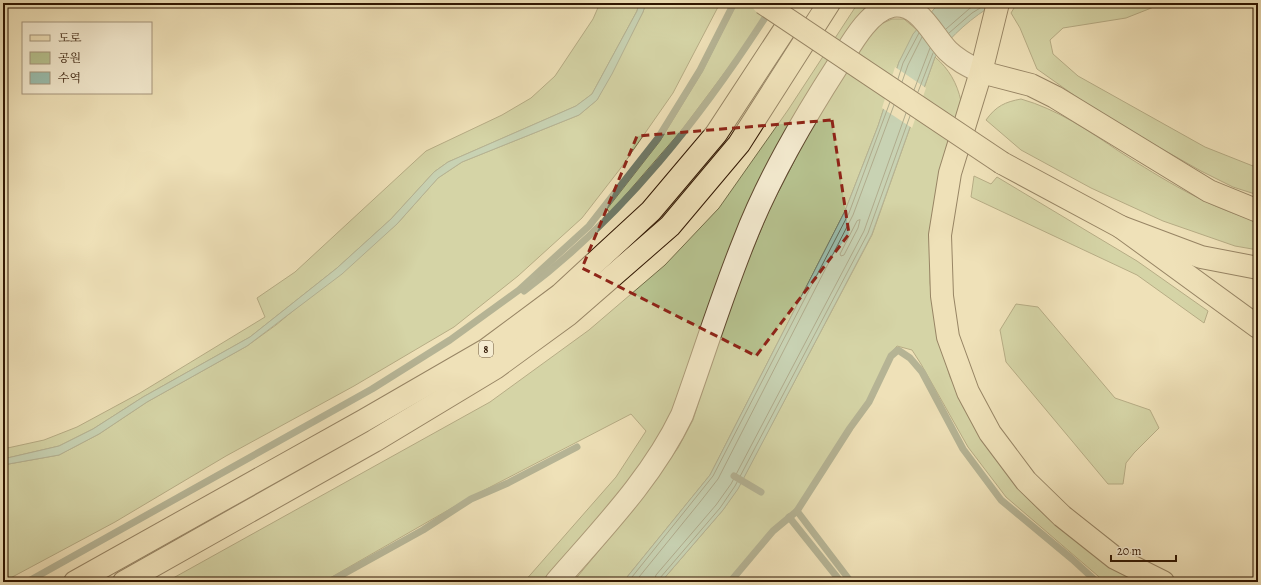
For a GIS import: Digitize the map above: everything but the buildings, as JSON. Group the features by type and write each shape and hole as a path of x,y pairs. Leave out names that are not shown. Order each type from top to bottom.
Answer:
{"main road":[{"path":"763,3 1002,163 1121,227 1201,257 1258,268"},
{"name":"8","path":"75,582 363,421 486,350 560,296 651,211 711,140 802,3"},
{"name":"8","path":"124,582 374,441 495,368 569,314 670,226 740,144 829,3"},
{"path":"997,9 981,72 950,173 940,235 942,296 948,337 968,392 990,433 1026,481 1062,516 1115,558 1163,582"},
{"path":"981,72 1037,88 1209,191 1258,211"},
{"path":"1121,227 1258,327"}],"street":[{"path":"556,582 633,494 670,440 682,415 742,247 761,202 806,114 861,29 883,9 893,6 903,7 921,17 947,49 960,62 981,72"}],"highlighted area":[{"path":"832,120 849,234 756,356 582,268 637,136"}],"green space":[{"path":"600,3 639,3 637,11 592,94 576,106 448,162 434,172 391,219 337,268 250,337 143,397 93,429 59,446 3,459 3,449 44,440 77,427 140,393 265,317 257,298 295,272 426,151 502,115 531,98 555,76 593,19"},
{"path":"646,3 712,3 718,7 673,93 620,169 582,218 518,276 454,327 354,386 226,456 115,522 3,582 3,465 59,455 99,434 147,402 247,346 276,325 397,224 438,178 462,162 579,115 597,100 643,12"},
{"path":"737,3 772,3 743,48 681,131 610,213 607,209 660,141 702,72"},
{"path":"858,3 869,3 853,22 798,113 667,424 639,472 545,582 524,582 616,477 646,431 631,414 471,497 323,582 166,582 490,402 589,330 665,265 719,208 788,110"},
{"path":"1017,3 1164,3 1126,18 1063,28 1050,40 1053,54 1078,76 1205,147 1258,168 1258,195 1233,187 1201,171 1102,115 1037,69 1020,28 1011,13"},
{"path":"892,19 904,19 917,30 899,62 878,126 845,211 710,475 623,582 573,582 640,501 678,448 693,420 726,313 770,208 815,121 867,37 881,24"},
{"path":"935,57 952,77 961,101 931,240 930,283 936,330 950,377 977,429 1141,582 1105,582 1006,497 968,447 912,350 897,346 890,354 867,401 795,511 772,530 727,582 661,582 723,510 738,488 872,235"},
{"path":"1021,99 1034,103 1072,121 1186,192 1221,209 1258,221 1258,250 1235,246 1163,221 1091,188 1021,150 986,120 993,111 1001,105"},
{"path":"974,176 991,184 997,177 1137,261 1208,311 1204,323 1137,275 971,197"},
{"path":"1016,304 1038,307 1115,398 1150,410 1159,428 1126,463 1123,484 1108,484 1006,362 1000,330"}],"water":[{"path":"639,3 646,3 612,74 597,100 579,115 462,162 438,178 397,224 342,274 247,346 147,402 99,434 59,455 3,465 3,459 59,446 93,429 143,397 250,337 337,268 391,219 434,172 448,162 576,106 592,94 637,11"},
{"path":"939,3 996,3 963,27 935,57 872,234 738,489 723,510 661,582 623,582 710,475 845,211 878,126 899,62 913,34"}],"pier":[{"path":"895,67 926,88 912,128 882,108"}],"waterway":[{"path":"27,582 372,389 450,340 519,290 589,226 658,138 700,70 734,3"},
{"path":"524,291 561,262 595,230 628,197 659,162 717,88 770,10"},
{"path":"730,582 773,531 797,511 850,428 869,402 891,356 898,350 910,358 922,372 963,449 1001,500 1072,559 1097,582"},
{"path":"329,582 423,530 471,499 508,483 577,447"},
{"path":"734,476 761,492"},
{"path":"797,511 851,582"},
{"path":"789,517 841,582"}]}
